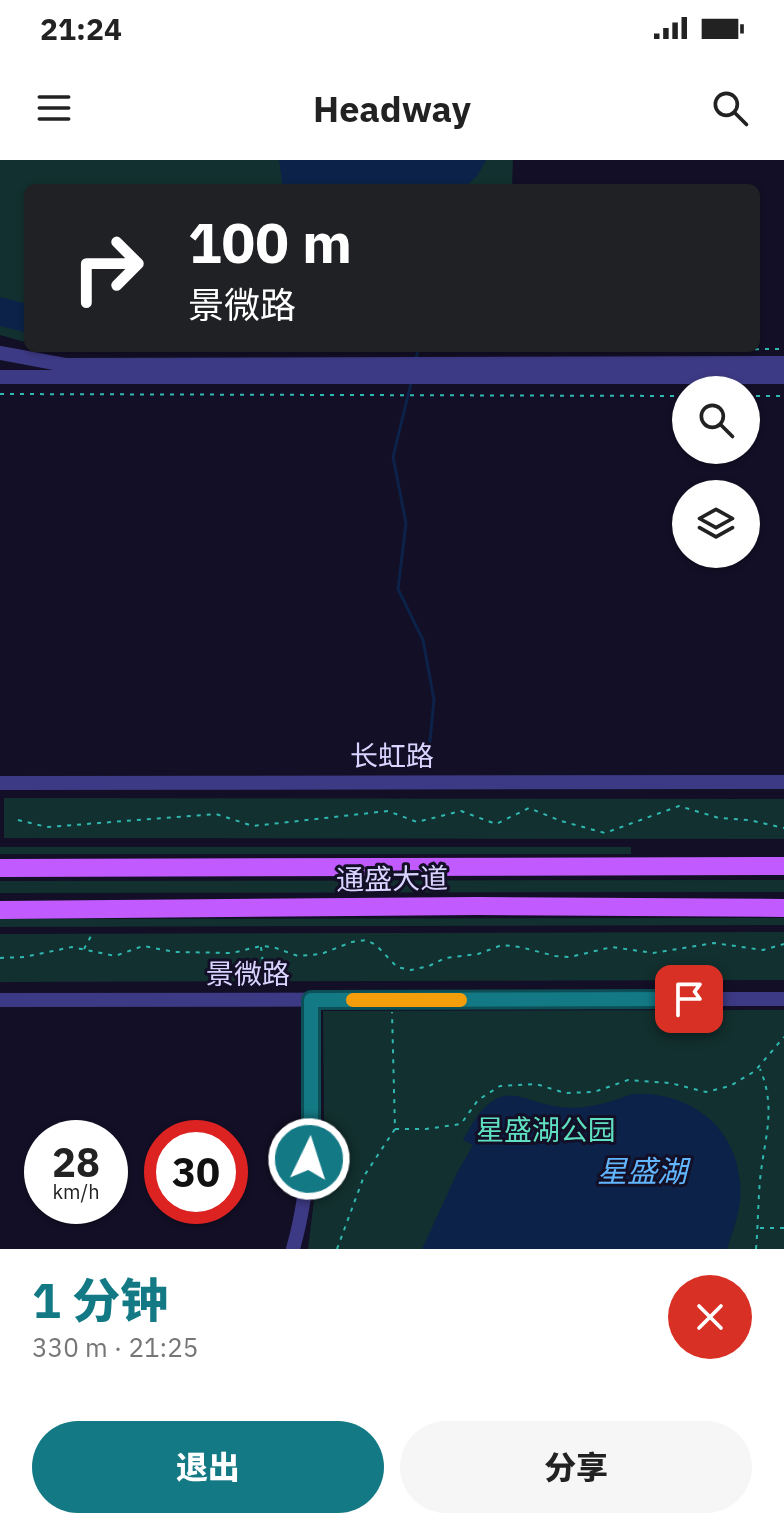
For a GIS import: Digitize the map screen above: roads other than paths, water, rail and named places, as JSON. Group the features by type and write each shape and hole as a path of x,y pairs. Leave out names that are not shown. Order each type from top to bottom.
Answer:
{"main road":[{"name":"通盛大道","path":"0,868 784,866"},
{"name":"通盛大道","path":"0,910 478,906 784,908"}],"street":[{"path":"0,353 65,365 784,363"},
{"path":"0,377 784,377"},
{"name":"长虹路","path":"0,783 784,782"},
{"name":"景微路","path":"0,1000 784,999"},
{"path":"293,1249 306,1187 311,1131 311,1000"}],"water":[{"path":"279,160 486,160 468,184 282,184"},
{"path":"0,297 24,303 24,332 0,326"},
{"name":"星盛湖","path":"632,1094 652,1094 689,1105 718,1127 729,1143 736,1161 741,1191 727,1249 422,1249 473,1145 463,1140 491,1102 517,1096 574,1108 603,1104"}],"waterway":[{"path":"416,360 417,352"},
{"path":"411,383 393,457 406,523 398,589 423,640 434,700 429,751"}],"park label":[{"name":"星盛湖公园","path":"546,1130"}]}
